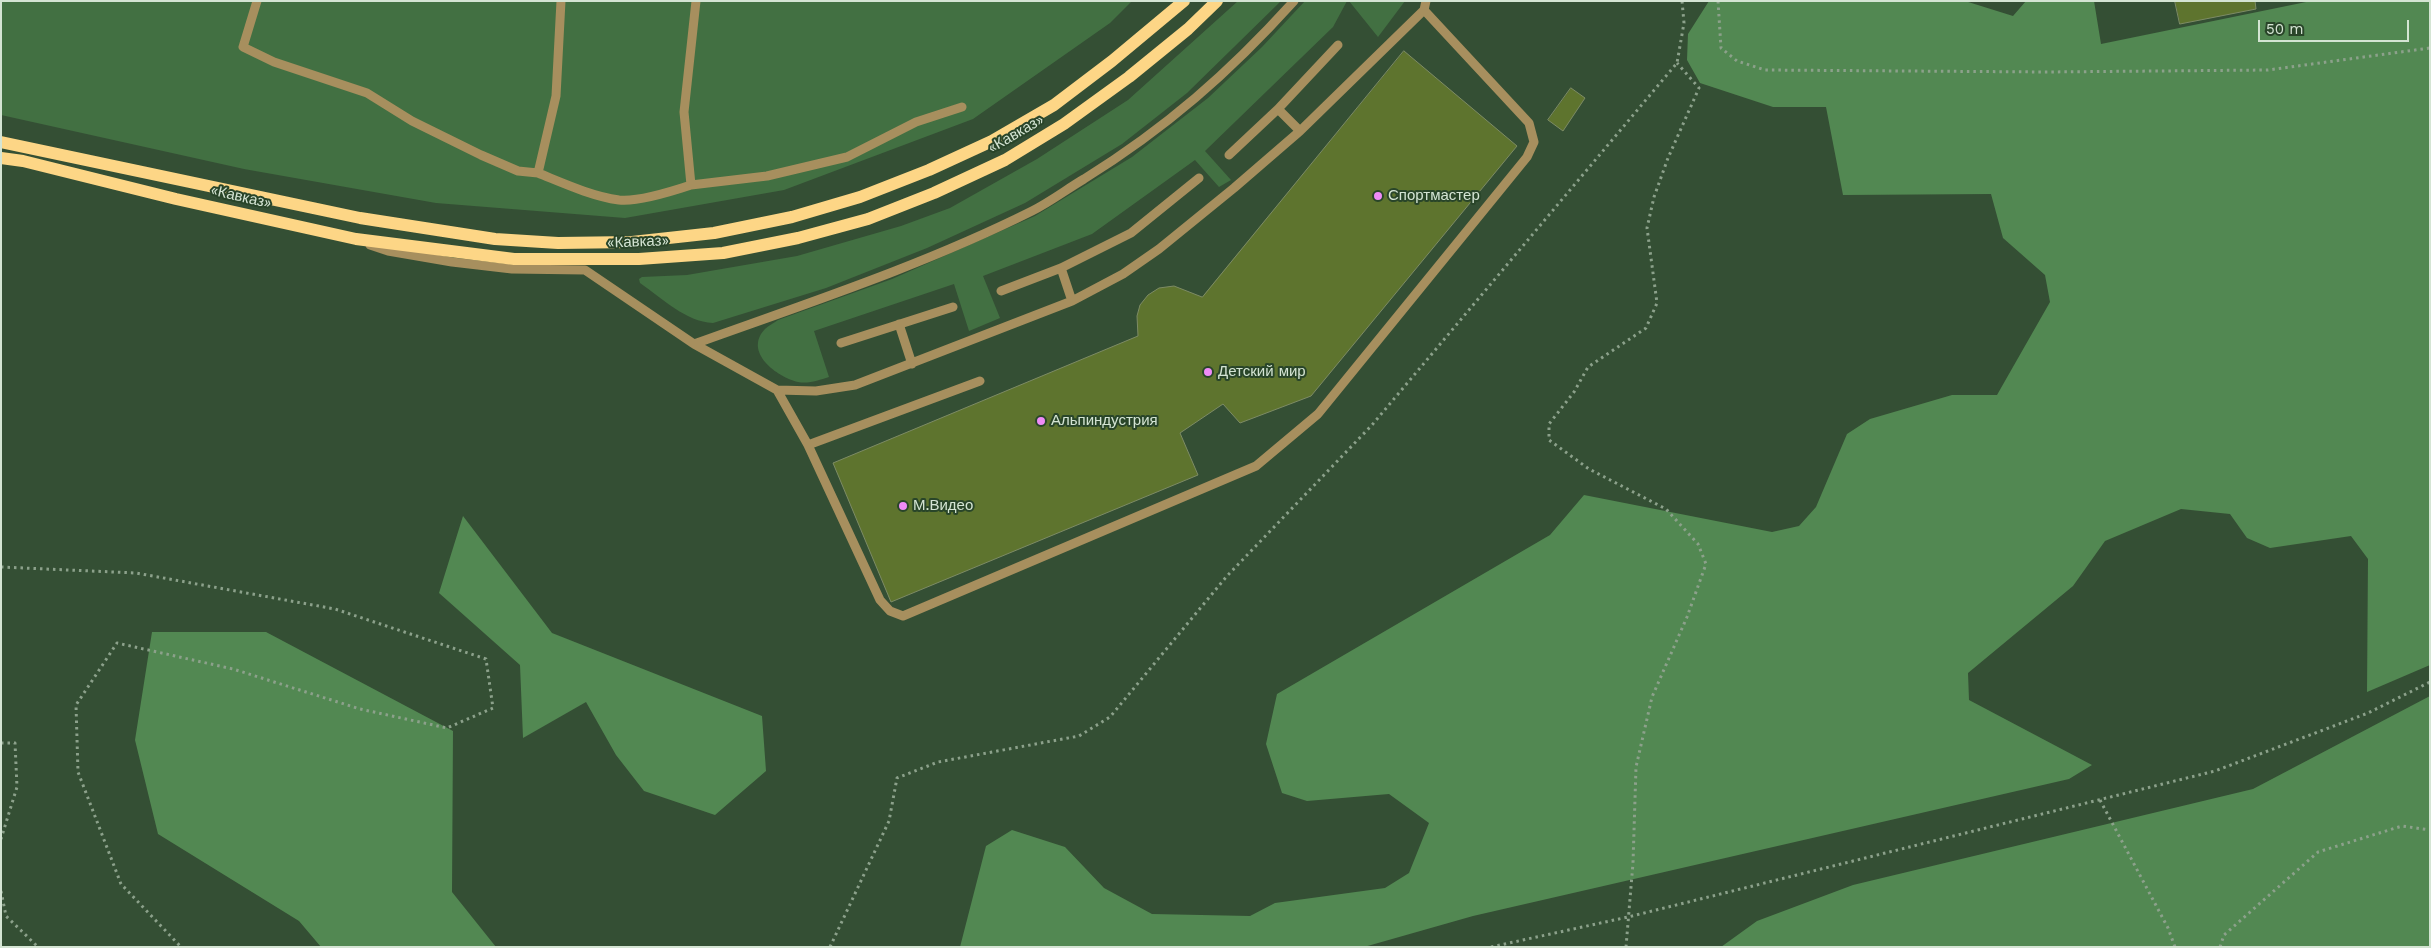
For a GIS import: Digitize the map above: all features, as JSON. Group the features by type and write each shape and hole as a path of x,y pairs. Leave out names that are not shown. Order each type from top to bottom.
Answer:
{"main road":[{"name":"«Кавказ»","path":"1,142 360,218 495,239 558,243 632,242 714,233 792,218 860,197 929,170 992,141 1054,105 1112,61 1184,1"},
{"name":"«Кавказ»","path":"1,158 23,161 176,199 356,239 514,259 639,259 723,253 798,238 868,219 1005,160 1064,124 1129,77 1188,29 1217,1"}],"lane":[{"path":"257,1 243,47 274,62 367,93 412,120 481,155 518,171 538,173 577,188 620,200 666,194 691,186 767,176 847,157 916,122 962,107"},
{"path":"538,173 556,96 561,1"},
{"path":"691,186 684,112 696,1"},
{"path":"694,344 894,272 1033,210 1128,151 1202,94 1262,36 1294,1"},
{"path":"356,239 388,251 452,262 512,269 585,270 694,344 777,390 816,391 855,385 912,364 1072,301 1123,274 1159,249 1300,131 1425,6 1529,123 1534,142 1526,157 1318,414 1256,466 903,616 890,611 880,600 808,445 777,390"},
{"path":"1229,155 1278,109 1338,45"},
{"path":"1278,109 1300,131"},
{"path":"1002,291 1061,268 1131,233 1199,178"},
{"path":"1061,268 1072,301"},
{"path":"841,343 954,307"},
{"path":"899,324 912,364"},
{"path":"808,445 980,381"}],"path":[{"path":"830,947 888,821 897,778 938,762 1079,736 1110,716 1227,576 1372,425 1677,63 1684,23 1682,1"},
{"path":"1718,1 1721,48 1738,62 1765,70 2046,72 2268,70 2430,48"},
{"path":"1626,947 1633,864 1636,767 1652,697 1687,617 1706,564 1698,544 1666,509 1589,470 1549,440 1549,424 1574,392 1588,367 1646,328 1657,304 1647,228 1654,196 1668,158 1699,88 1677,63"},
{"path":"1,566 136,573 334,609 486,659 493,708 447,728 360,709 234,669 117,643 76,705 78,772 121,884 181,947"},
{"path":"1491,947 1628,917 2215,771 2368,713 2430,682"},
{"path":"1,743 14,743 17,787 1,839"},
{"path":"2100,800 2168,928 2175,947"},
{"path":"2220,947 2224,935 2318,852 2402,826 2430,830"},
{"path":"1,891 6,916 38,947"},
{"path":"1516,947 1520,940"}],"green space":[{"path":"1,1 1132,1 1110,23 973,119 784,190 625,218 436,203 244,169 1,115"},
{"path":"1238,1 1281,1 1187,93 1122,144 1025,203 927,248 826,288 713,323 703,322 684,314 640,283 639,279 642,277 687,275 797,256 901,226 950,208 1037,159 1128,100"},
{"path":"1305,1 1347,1 1333,27 1205,151 1231,180 1219,187 1195,160 1092,234 983,276 1000,318 969,331 954,284 814,331 829,377 810,382 798,382 781,375 765,362 760,355 759,338 765,329 778,320 892,279 1035,216 1132,157 1208,98 1262,47"},
{"path":"1349,1 1405,1 1378,37"},
{"path":"1709,1 1965,1 2013,16 2026,1 2094,1 2101,44 2311,1 2430,1 2430,665 2367,692 2368,559 2351,536 2270,548 2247,538 2230,514 2181,509 2105,541 2073,586 1968,673 1969,700 2092,765 2069,779 1473,916 1364,947 960,947 986,846 1012,830 1065,847 1104,888 1152,914 1250,916 1275,903 1385,888 1409,873 1429,823 1389,794 1307,801 1282,793 1266,744 1277,694 1550,535 1584,495 1772,532 1799,526 1816,507 1847,434 1870,419 1952,395 1997,395 2050,302 2045,275 2003,238 1991,194 1843,195 1826,107 1773,107 1700,83 1687,60 1688,34"},
{"path":"463,516 552,633 762,716 766,771 715,815 644,791 616,755 586,702 523,738 520,665 439,593"},
{"path":"152,632 266,632 453,731 452,892 496,947 321,947 299,921 158,834 135,740"},
{"path":"2430,696 2430,947 1721,947 1757,921 1853,885 2253,789"}],"building":[{"path":"2175,1 2255,1 2256,9 2180,24"},
{"path":"1404,51 1517,146 1311,396 1240,423 1223,404 1180,433 1198,475 891,602 833,463 1138,336 1137,316 1140,305 1148,295 1159,288 1174,286 1202,297"},
{"path":"1571,88 1585,98 1563,131 1548,120"}],"place":[{"name":"Спортмастер","path":"1378,196"},
{"name":"Детский мир","path":"1208,372"},
{"name":"Альпиндустрия","path":"1041,421"},
{"name":"М.Видео","path":"903,506"}]}
